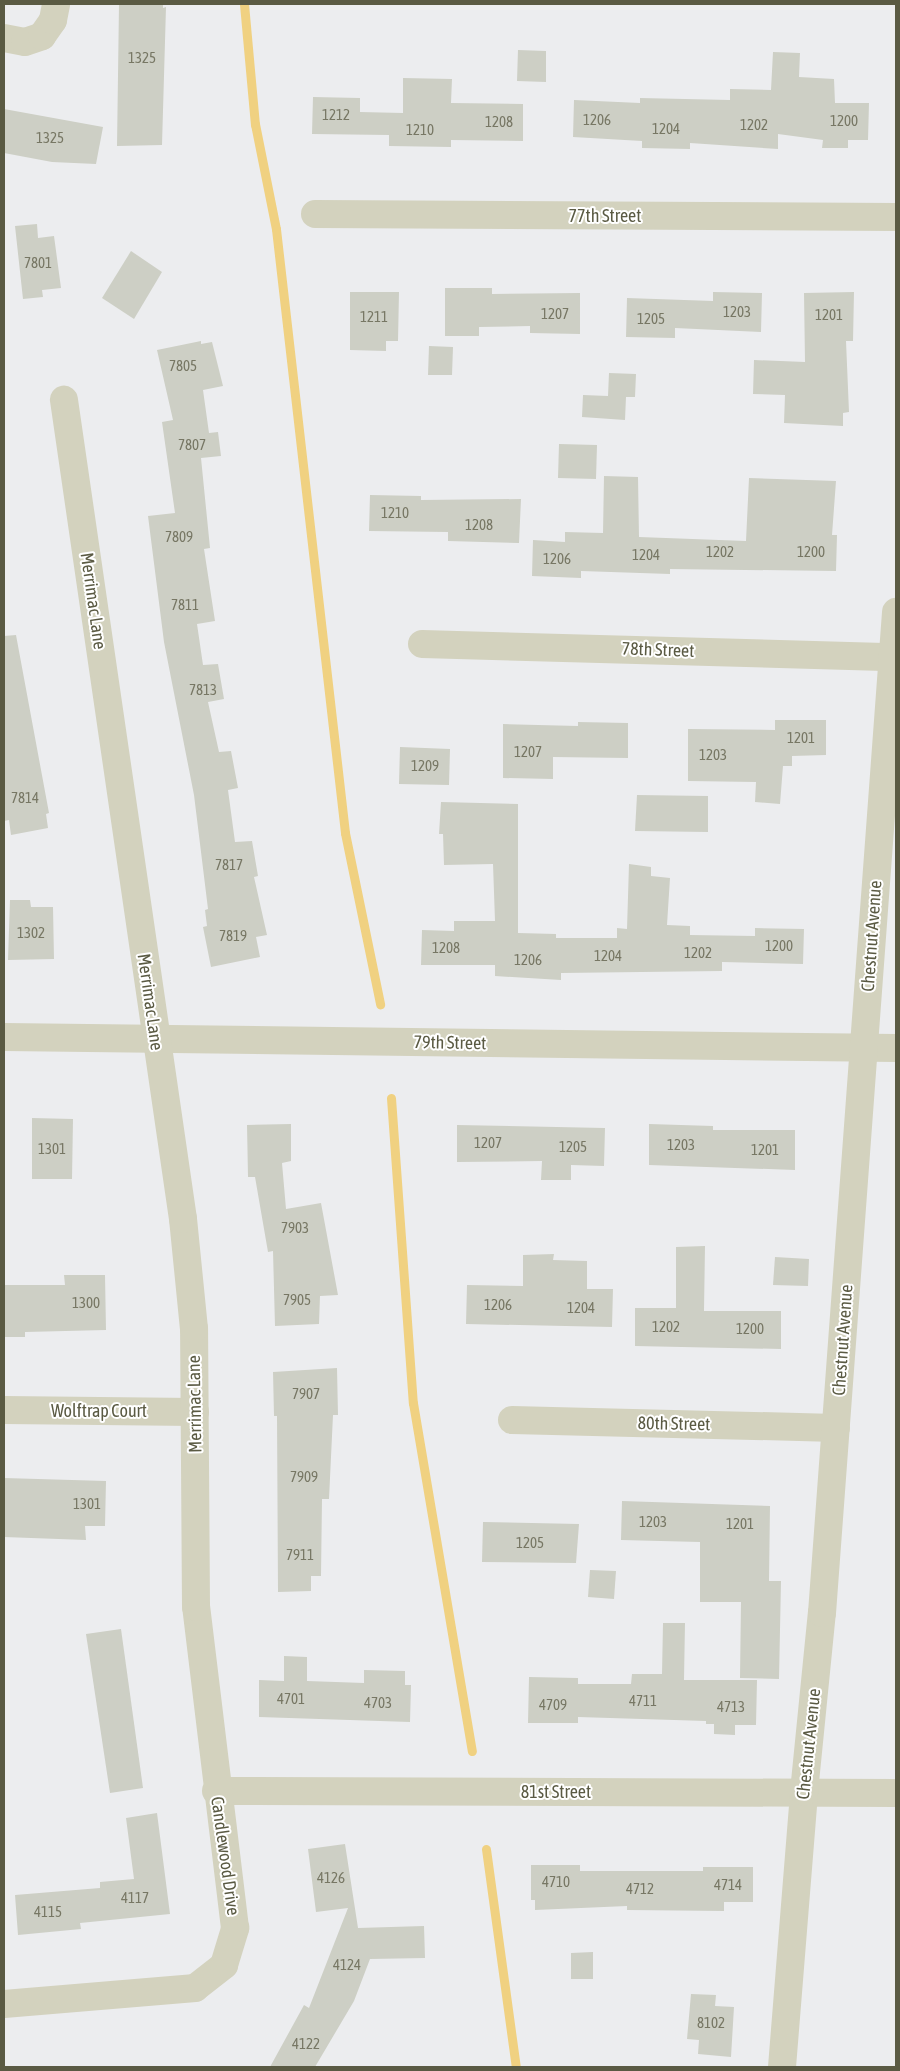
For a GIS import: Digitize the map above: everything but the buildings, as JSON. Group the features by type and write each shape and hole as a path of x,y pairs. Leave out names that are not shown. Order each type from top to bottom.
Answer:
{"street":[{"path":"4,38 25,42 42,36 54,20 56,4"},
{"name":"77th Street","path":"315,214 896,217"},
{"name":"Merrimac Lane","path":"64,400 184,1229 194,1328 196,1607"},
{"name":"Chestnut Avenue","path":"782,2067 804,1792 822,1613 896,612"},
{"name":"78th Street","path":"422,644 893,657"},
{"name":"79th Street","path":"4,1037 896,1048"},
{"name":"Wolftrap Court","path":"4,1410 195,1412"},
{"name":"80th Street","path":"512,1420 836,1428"},
{"name":"Candlewood Drive","path":"4,2004 195,1988 224,1965 235,1928 216,1791 196,1607"},
{"name":"81st Street","path":"216,1791 896,1793"}],"waterway":[{"path":"244,4 255,124 276,229 345,833 380,1004"},
{"path":"391,1098 413,1403 472,1751"},
{"path":"486,1849 516,2067"}]}
